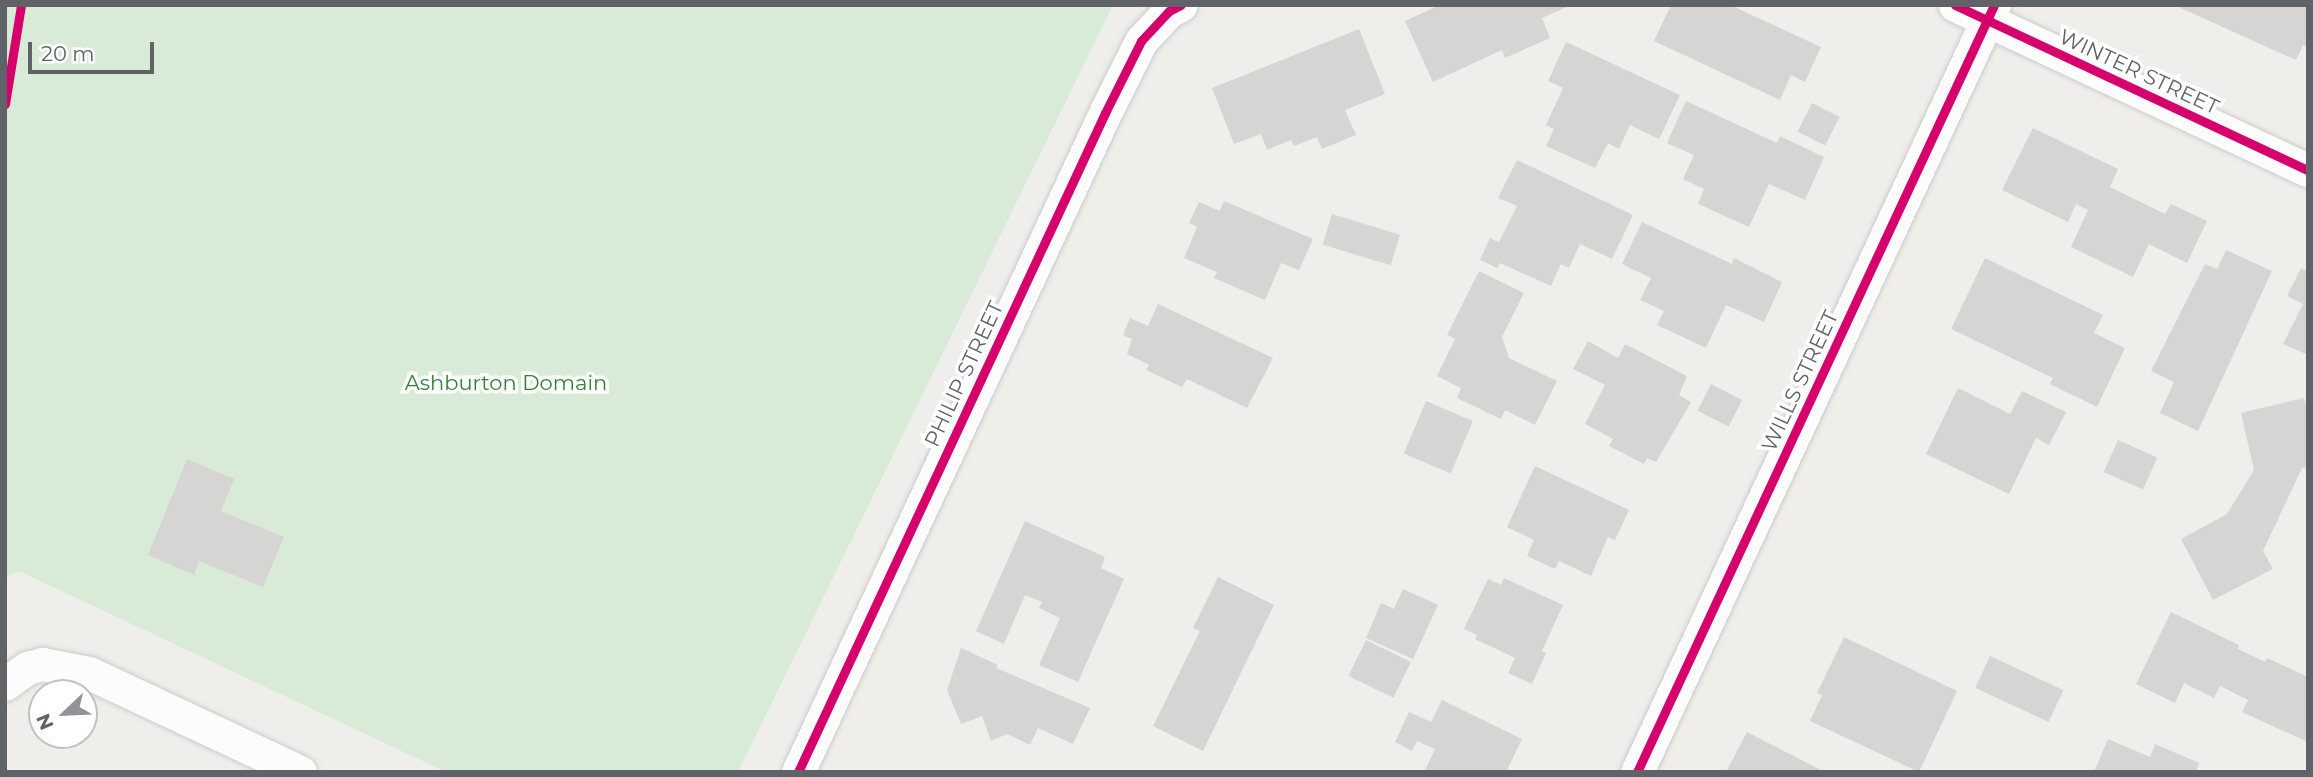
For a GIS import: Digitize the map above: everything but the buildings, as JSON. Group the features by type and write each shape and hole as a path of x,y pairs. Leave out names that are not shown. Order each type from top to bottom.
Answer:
{"street":[{"name":"PHILIP STREET","path":"799,772 1105,113 1141,41 1169,11 1181,5"},
{"name":"WINTER STREET","path":"1955,5 1990,13 2308,170"},
{"name":"WILLS STREET","path":"1637,772 1990,13"},
{"path":"5,684 27,668 42,664 89,673 300,772"}],"green space":[{"name":"Ashburton Domain","path":"5,5 1113,5 738,772 446,772 19,571 5,578"}],"cycle path":[{"path":"5,104 21,5"},
{"path":"798,772 1105,113 1141,41 1169,11 1181,5"},
{"path":"1955,5 2308,170"},
{"path":"1637,772 1994,5"}]}
